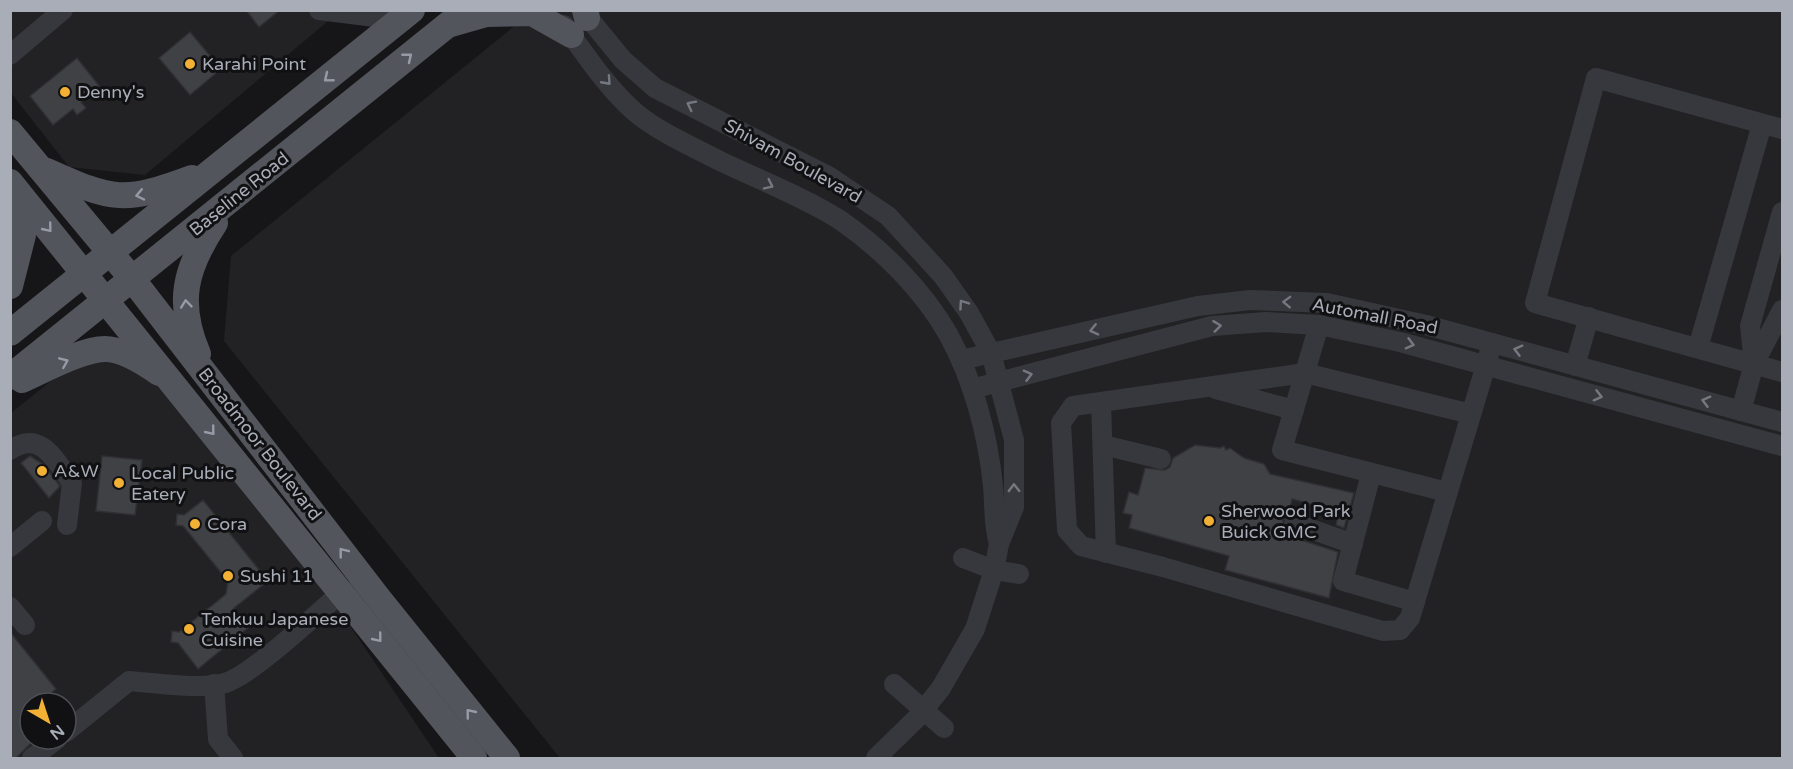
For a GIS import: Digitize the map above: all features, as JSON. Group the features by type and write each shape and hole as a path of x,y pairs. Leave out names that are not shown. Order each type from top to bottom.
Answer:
{"main road":[{"path":"457,18 486,14 532,13 581,18"},
{"name":"Baseline Road","path":"10,333 405,15"},
{"name":"Baseline Road","path":"10,377 457,18"},
{"name":"Broadmoor Boulevard","path":"10,132 111,253 119,291 175,385 474,759"},
{"path":"44,170 85,188 128,197 157,191 215,170"},
{"name":"Broadmoor Boulevard","path":"10,182 85,273 119,291 209,379 379,599 507,759"},
{"path":"10,198 23,235 10,286"},
{"path":"209,379 189,332 184,292 198,249 229,202"},
{"path":"119,291 228,420 250,432"},
{"path":"10,385 71,358 105,349 144,361 175,385"}],"street":[{"path":"11,54 63,10"},
{"path":"319,10 405,15"},
{"name":"Shivam Boulevard","path":"553,10 581,18 655,88 816,170 888,216 943,276 969,313 991,353 1014,440 1014,507 999,544 994,570 975,629 941,688 923,711 876,759"},
{"name":"Shivam Boulevard","path":"581,18 601,75 636,112 685,143 839,220 874,247 907,279 948,333 972,389 987,450 993,487 993,523 999,544"},
{"path":"1782,129 1596,78 1535,303 1782,372"},
{"path":"1698,348 1762,124"},
{"path":"798,199 816,170"},
{"path":"1754,364 1750,326 1782,212"},
{"name":"Automall Road","path":"961,360 1198,306 1250,300 1328,303 1492,343 1782,422"},
{"path":"1741,411 1754,364 1782,311"},
{"path":"1575,366 1588,318"},
{"name":"Automall Road","path":"972,389 1212,326 1266,322 1319,325 1400,342 1782,446"},
{"path":"1319,325 1282,450 1447,492"},
{"path":"1471,414 1305,373 1073,406 1062,423 1067,530 1081,546 1383,631 1400,630 1410,618 1447,492 1471,414 1486,365 1492,343"},
{"path":"1205,386 1294,410"},
{"path":"1101,403 1106,552"},
{"path":"10,450 30,442 42,445 72,483 67,525"},
{"path":"1103,445 1161,459"},
{"path":"1371,474 1342,581 1415,602"},
{"path":"10,547 42,521"},
{"path":"1294,523 1353,544"},
{"path":"963,558 994,570 1019,574"},
{"path":"78,722 129,681 225,683 245,672 341,592 358,591 379,599"},
{"path":"10,607 25,625"},
{"path":"214,684 218,739 233,759"},
{"path":"894,684 944,729"},
{"name":"Shivam Boulevard","path":"860,759 892,742"}],"shaded area":[{"path":"11,11 340,11 145,175 69,167 11,93"},
{"path":"533,11 1782,11 1782,758 560,758 224,341 231,256"},
{"path":"110,356 155,378 332,599 439,758 11,758 11,413 62,372"}],"building":[{"path":"246,10 280,10 259,27"},
{"name":"Karahi Point","path":"190,32 221,69 190,95 159,58"},
{"name":"Denny's","path":"77,58 100,87 81,102 86,108 77,115 73,109 53,125 30,96"},
{"name":"Sherwood Park Buick GMC","path":"1195,445 1220,448 1224,446 1226,450 1230,448 1244,458 1264,464 1270,474 1354,493 1344,528 1336,525 1339,512 1292,499 1289,513 1283,520 1283,534 1338,552 1329,598 1225,570 1229,556 1129,528 1132,515 1123,513 1129,492 1138,495 1145,468 1165,470 1170,467 1173,458"},
{"name":"A&W","path":"30,456 44,465 60,486 49,498 21,463"},
{"name":"Local Public Eatery","path":"102,456 142,460 135,515 96,511"},
{"path":"203,500 268,581 234,608 249,627 198,669 178,643 171,642 172,631 179,632 226,594 228,581 183,526 176,525 177,514 184,515"},
{"path":"10,632 56,689 54,691 18,691 18,751 23,751 15,759 10,759"}],"place":[{"name":"Karahi Point","path":"190,64"},
{"name":"Denny's","path":"65,92"},
{"name":"A&W","path":"42,471"},
{"name":"Local Public Eatery","path":"119,483"},
{"name":"Sherwood Park Buick GMC","path":"1209,521"},
{"name":"Cora","path":"195,524"},
{"name":"Sushi 11","path":"228,576"},
{"name":"Tenkuu Japanese Cuisine","path":"189,629"}]}
